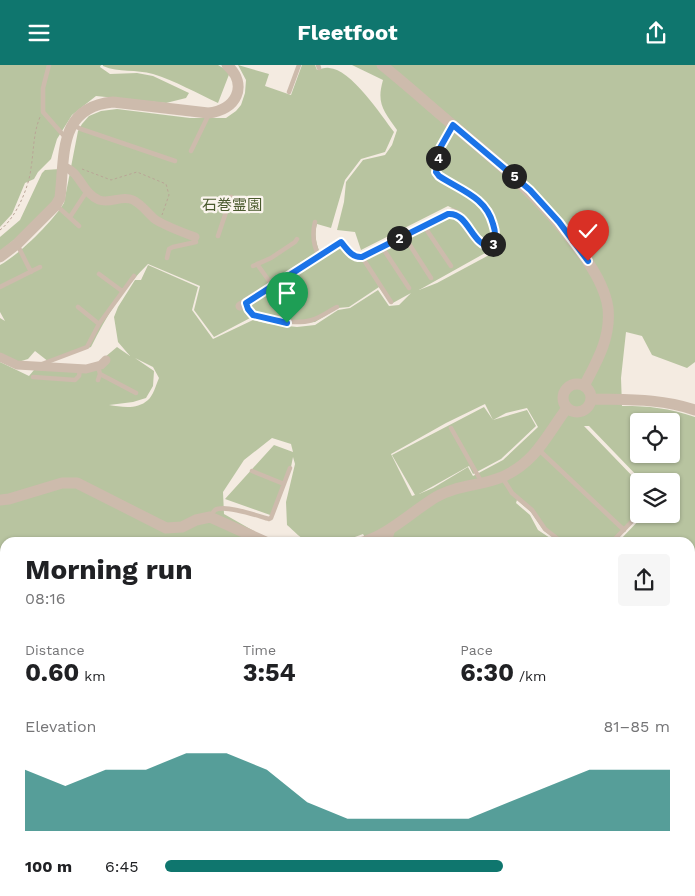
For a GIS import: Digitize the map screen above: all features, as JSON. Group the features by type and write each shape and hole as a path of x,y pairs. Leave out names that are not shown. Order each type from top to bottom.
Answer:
{"street":[{"path":"0,257 56,205 68,169 66,138 72,124 80,114 98,103 113,102 210,113 218,112 227,108 234,100 239,89 238,80 227,65"},
{"path":"382,65 530,190 559,222 588,261 602,287 608,308 608,329 601,354 584,387"},
{"path":"243,304 341,242 352,255 362,257 448,214 453,213 462,219 477,239 485,245 492,247 496,237 492,217 485,207 477,198 439,176 436,172 440,148 453,125"},
{"path":"68,169 87,191 99,200 132,199 142,205 156,219 195,239"},
{"path":"0,357 17,365 80,369 99,373 106,360"},
{"path":"575,385 584,387 589,392 591,399 588,406 582,411 574,412 567,409 563,401 563,396 567,389 575,385"},
{"path":"591,399 656,400 678,404 695,410"},
{"path":"376,537 437,497 451,490 502,477 529,459 539,450 567,409"},
{"path":"0,500 69,482 86,487 166,528 182,527 196,520 210,517 221,520 256,537"},
{"path":"389,537 391,529"}],"lane":[{"path":"49,65 43,89 43,112 66,138"},
{"path":"289,91 299,65"},
{"path":"191,151 210,113"},
{"path":"72,124 81,129 175,161"},
{"path":"70,217 87,191"},
{"path":"218,236 231,197"},
{"path":"56,205 79,226"},
{"path":"315,221 313,239 319,256"},
{"path":"424,226 451,266"},
{"path":"404,236 430,278"},
{"path":"167,258 169,249 195,239"},
{"path":"272,286 255,265 271,258 297,239"},
{"path":"16,244 31,272"},
{"path":"382,247 409,288"},
{"path":"362,257 391,302"},
{"path":"0,287 40,267"},
{"path":"99,273 122,291"},
{"path":"38,367 42,363 87,347 99,324 134,276"},
{"path":"243,304 253,315 287,323 314,319 337,307"},
{"path":"78,307 99,324"},
{"path":"33,377 75,380 80,369"},
{"path":"99,373 136,393"},
{"path":"451,428 482,483"},
{"path":"539,450 624,530"},
{"path":"210,517 218,509 227,509 271,518 290,468"},
{"path":"252,471 284,483"},
{"path":"502,477 512,493 532,510 544,529 555,537"},
{"path":"617,537 631,523"}],"path":[{"path":"0,230 14,216 28,180 32,167 34,139 43,112"},
{"path":"68,169 80,168 111,180 137,172 166,184 169,195 160,221"}],"green space":[{"path":"0,65 101,65 100,67 110,74 137,73 153,76 189,93 186,98 166,103 96,96 72,115 57,139 51,159 34,179 25,183 12,214 0,227"},
{"path":"103,65 218,65 230,72 218,103 153,74 109,68"},
{"name":"石巻霊園","path":"238,65 269,74 265,86 291,95 302,65 315,65 317,70 328,68 338,70 356,84 374,105 394,132 385,152 361,159 345,180 331,228 317,224 316,231 317,246 320,253 342,238 354,252 360,255 458,211 448,206 361,250 355,232 337,230 344,202 346,182 363,160 385,155 392,145 397,130 382,107 380,95 383,80 352,65 695,65 695,362 687,368 652,355 642,336 626,332 621,378 622,406 659,408 676,411 695,417 695,537 623,537 636,523 680,523 680,473 634,473 589,426 584,426 630,474 630,523 632,523 619,537 553,537 544,531 531,512 517,500 516,503 530,515 538,530 548,537 365,537 363,534 354,537 301,537 287,525 286,502 295,464 293,457 273,516 225,499 274,445 293,452 291,444 272,438 244,460 223,492 224,514 264,537 0,537 0,362 29,376 34,370 94,371 105,357 117,347 130,356 118,342 114,317 135,280 141,280 148,265 198,287 192,310 213,339 253,320 297,327 315,325 338,310 350,308 378,290 389,306 399,305 411,293 391,304 379,287 349,307 338,308 315,322 279,324 252,317 214,337 194,310 200,286 148,264 131,282 116,303 91,347 49,362 35,351 28,359 18,362 0,354 0,318 5,321 0,312 0,265 35,237 64,203 78,131 89,116 101,111 117,109 190,118 226,118 241,105 245,93 246,80","holes":["478,234 484,238 491,254 437,283 419,290 487,252 478,238","135,358 153,367 159,378 148,400 134,407 109,405 133,402 146,398 153,386 154,371","485,404 493,420 484,407 392,455 415,495 412,496 391,454 446,423","527,408 538,427 503,460 473,476 468,467 433,488 419,494 469,466 473,474 501,459 536,426 527,410 493,420 506,413"]},
{"path":"60,169 56,195 48,209 0,252 0,237 20,220 42,173 45,170"}],"route":[{"path":"287,323 253,315 250,313 246,303 341,242 352,255 362,257 453,213 462,219 477,239 485,245 492,247 496,237 495,229 492,217 485,207 477,198 445,180 436,172 440,148 453,125 530,190 559,222 588,261"}]}
